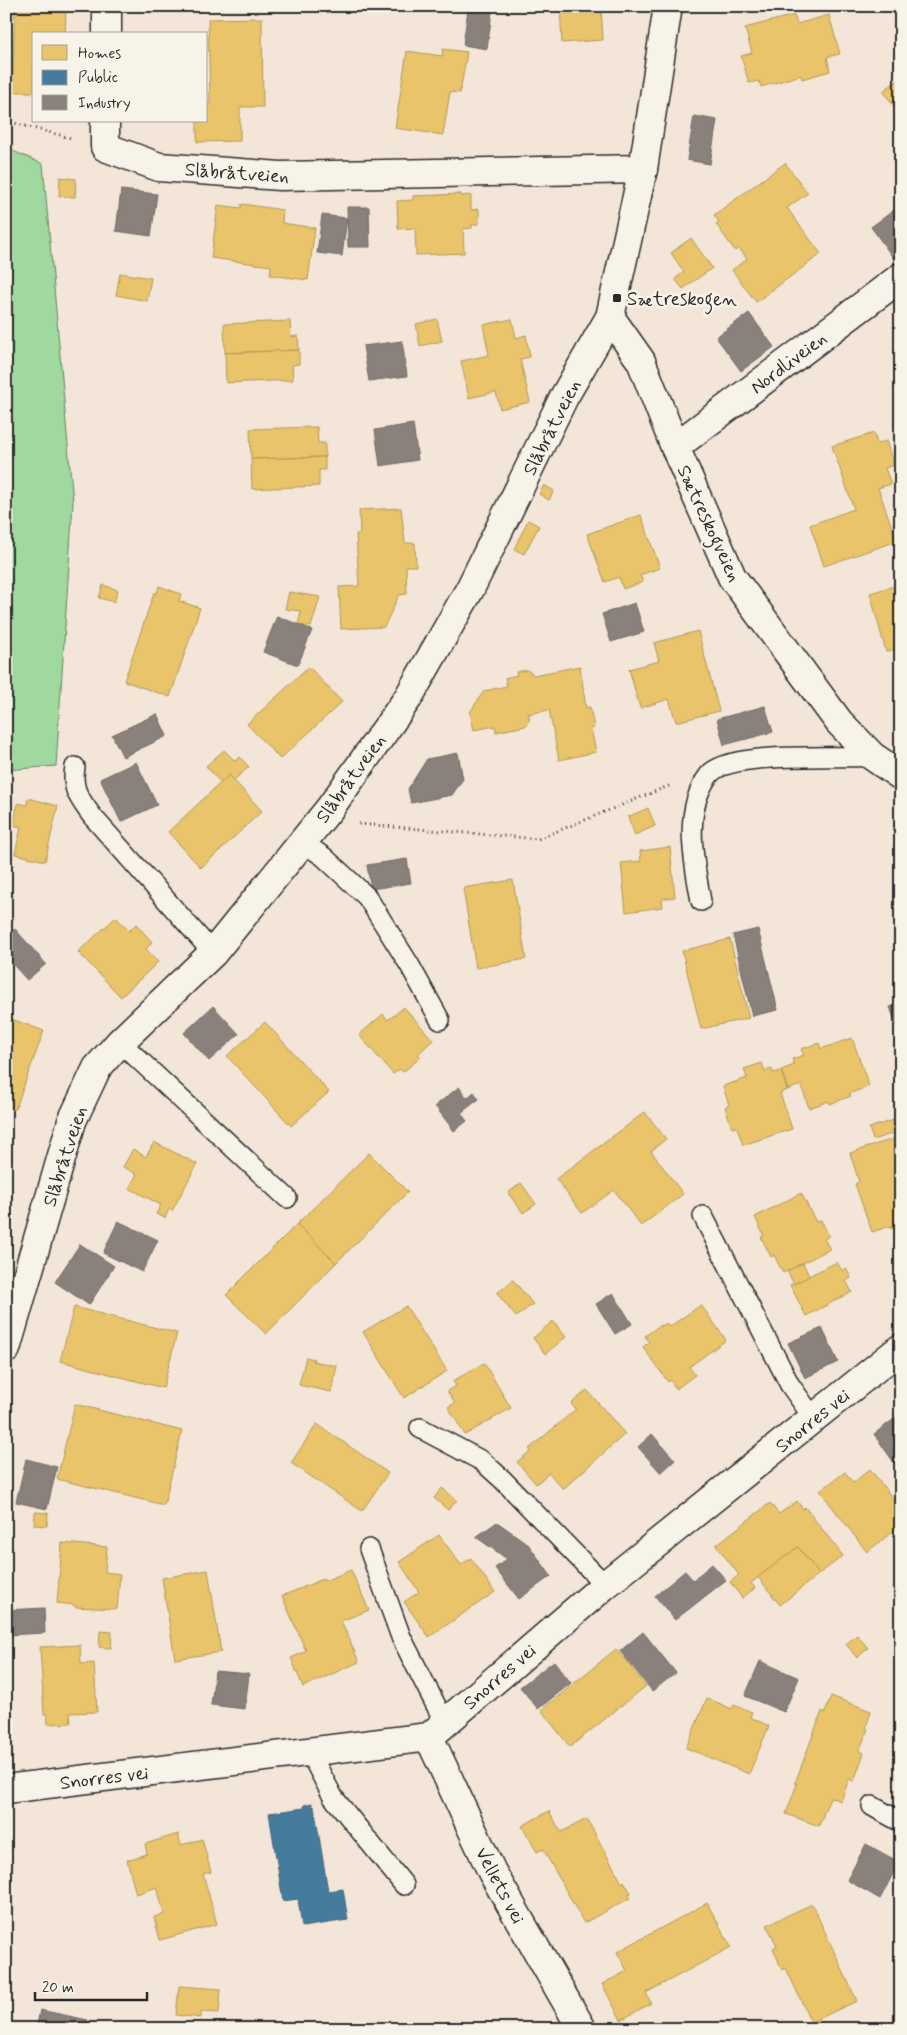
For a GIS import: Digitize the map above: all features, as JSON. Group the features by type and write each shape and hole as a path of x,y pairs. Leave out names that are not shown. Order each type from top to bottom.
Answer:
{"street":[{"path":"107,6 107,32"},
{"name":"Slåbråtveien","path":"6,1349 72,1121 97,1068 120,1042 213,952 330,808 408,698 470,589 564,398 610,317 643,169 668,6"},
{"name":"Slåbråtveien","path":"105,134 159,167 280,176 643,169"},
{"name":"Nordliveien","path":"675,447 901,277"},
{"name":"Sætreskogveien","path":"610,317 641,361 675,447 732,577 839,722 872,756 901,776"},
{"name":"Snorres vei","path":"6,1789 309,1751 437,1730 605,1585 901,1348"},
{"name":"Vellets vei","path":"437,1730 492,1872 582,2029"}],"lane":[{"path":"701,901 694,860 693,820 698,794 709,774 736,761 756,758 846,758 872,756"},
{"path":"75,767 74,785 80,800 92,816 213,952"},
{"path":"302,842 324,857 367,897 409,964 440,1020"},
{"path":"120,1042 287,1198"},
{"path":"703,1216 790,1385 814,1419"},
{"path":"420,1428 482,1461 503,1480 605,1585"},
{"path":"369,1549 437,1730"},
{"path":"309,1751 333,1797 404,1885"},
{"path":"872,1806 901,1822"}],"path":[{"path":"6,122 105,134"},
{"path":"330,808 354,823 538,839 658,790 696,776 709,774"}],"green space":[{"path":"6,148 43,164 73,502 56,766 6,770"}],"building: Homes":[{"path":"560,6 601,6 603,40 562,43"},
{"path":"15,9 66,10 65,32 32,32 32,92 12,92"},
{"path":"794,15 797,24 829,15 840,54 827,57 830,71 802,79 801,75 761,87 759,81 749,83 741,56 752,53 745,28"},
{"path":"262,18 263,107 240,107 240,141 197,142 197,122 208,122 208,104 210,104 208,19"},
{"path":"443,49 467,52 460,93 450,92 443,135 395,128 407,51 442,56"},
{"path":"901,78 901,116 883,91"},
{"path":"785,163 808,193 787,208 821,254 756,302 732,270 747,259 739,248 735,251 716,224 719,222 714,215"},
{"path":"60,177 76,179 75,197 59,196"},
{"path":"461,194 461,196 471,195 471,210 479,209 479,224 472,225 472,228 463,229 464,253 416,255 415,228 398,229 397,201 413,200 413,196"},
{"path":"242,204 283,210 282,223 315,228 308,280 270,275 271,266 211,258 218,205 241,208"},
{"path":"691,238 712,268 683,289 675,279 684,272 671,253"},
{"path":"120,273 151,278 147,301 116,295"},
{"path":"437,319 442,341 420,346 416,324"},
{"path":"512,319 516,338 526,335 530,357 520,359 530,402 500,409 496,392 469,398 461,361 489,355 483,325"},
{"path":"290,321 291,337 298,336 299,350 225,353 224,324"},
{"path":"299,350 299,364 292,365 293,380 226,383 225,353"},
{"path":"317,427 318,443 325,443 325,457 251,459 250,429"},
{"path":"874,433 877,444 886,441 894,465 885,468 891,484 878,488 897,541 824,566 810,525 854,509 832,446"},
{"path":"325,457 325,470 319,470 319,486 252,489 251,459"},
{"path":"544,485 554,491 549,500 539,494"},
{"path":"401,508 405,543 415,543 416,566 406,566 407,594 399,595 384,627 341,629 339,587 359,586 356,534 360,534 359,510"},
{"path":"641,515 660,568 640,575 643,582 623,589 619,577 605,582 587,534"},
{"path":"528,520 539,526 524,554 514,549"},
{"path":"901,584 901,648 886,652 870,593"},
{"path":"103,585 118,590 114,602 99,598"},
{"path":"159,586 181,594 179,601 200,608 170,697 124,681 154,593 157,593"},
{"path":"289,592 320,597 311,627 298,625 301,611 285,609"},
{"path":"698,631 719,711 676,722 669,699 640,708 629,669 659,661 654,643"},
{"path":"580,666 586,708 590,707 594,728 591,729 596,752 559,760 549,710 528,714 530,719 525,726 496,732 495,726 474,730 470,712 484,691 507,686 505,678 517,675 516,672 527,670 534,675"},
{"path":"309,667 342,702 280,759 247,724"},
{"path":"224,750 235,761 240,757 249,767 234,780 229,775 221,783 206,766"},
{"path":"229,775 262,811 201,868 168,832"},
{"path":"28,798 58,806 45,861 15,854 21,827 13,825 18,803 27,805"},
{"path":"648,808 655,826 635,835 628,817"},
{"path":"670,847 675,897 662,899 663,907 626,912 621,863 641,861 640,851"},
{"path":"513,880 526,959 476,968 463,888"},
{"path":"116,917 129,931 136,924 152,942 146,949 158,962 121,997 78,952"},
{"path":"730,939 749,1018 701,1029 682,951"},
{"path":"404,1007 433,1040 418,1054 421,1057 403,1072 400,1069 393,1074 359,1035 383,1014 388,1020"},
{"path":"6,1017 44,1031 15,1110 6,1106"},
{"path":"265,1022 329,1092 291,1126 227,1056"},
{"path":"852,1038 869,1086 849,1094 851,1096 830,1104 829,1101 809,1108 801,1085 788,1090 781,1070 794,1065 792,1059 804,1055 801,1049 819,1043 821,1049"},
{"path":"762,1063 765,1071 772,1069 773,1073 781,1071 787,1090 780,1093 792,1129 743,1145 737,1127 732,1128 725,1107 729,1105 723,1086 747,1078 744,1069"},
{"path":"645,1112 666,1139 651,1151 683,1194 641,1226 614,1190 582,1213 556,1179"},
{"path":"893,1120 897,1132 873,1140 869,1128"},
{"path":"899,1137 901,1143 901,1226 892,1229 891,1226 872,1232 855,1184 859,1182 850,1153"},
{"path":"154,1142 197,1164 172,1211 169,1209 165,1218 156,1214 161,1205 129,1188 137,1174 123,1167 133,1149 146,1157"},
{"path":"369,1153 408,1192 336,1263 297,1224"},
{"path":"521,1183 536,1204 523,1213 508,1193"},
{"path":"801,1193 816,1222 821,1220 829,1236 824,1239 830,1249 783,1273 774,1255 771,1257 761,1237 764,1236 755,1217"},
{"path":"297,1224 336,1263 266,1334 226,1295"},
{"path":"837,1262 842,1271 846,1268 851,1278 846,1281 852,1292 806,1316 790,1285"},
{"path":"803,1263 809,1276 794,1284 787,1271"},
{"path":"513,1280 533,1304 516,1317 497,1293"},
{"path":"701,1305 726,1340 689,1367 695,1375 676,1389 670,1380 668,1382 643,1347 649,1342 645,1336 660,1325 661,1327 666,1323 669,1327"},
{"path":"406,1306 447,1371 404,1398 363,1332"},
{"path":"74,1307 177,1333 163,1388 60,1361"},
{"path":"553,1321 566,1337 545,1354 533,1338"},
{"path":"306,1357 314,1359 313,1361 337,1366 331,1392 299,1385"},
{"path":"484,1363 511,1408 465,1435 448,1407 455,1403 447,1391 456,1386 453,1381"},
{"path":"587,1390 625,1434 563,1489 549,1473 536,1484 517,1462 531,1451 529,1449 576,1409 571,1404"},
{"path":"75,1404 182,1431 164,1505 57,1479"},
{"path":"317,1424 388,1473 362,1511 291,1463"},
{"path":"870,1469 901,1509 901,1525 867,1552 820,1491 845,1472 853,1483"},
{"path":"442,1488 457,1500 448,1510 434,1498"},
{"path":"797,1501 803,1509 805,1507 843,1556 819,1574 798,1547 751,1583 755,1588 742,1598 730,1582 739,1575 716,1545 770,1503 779,1514"},
{"path":"35,1512 48,1513 47,1526 34,1525"},
{"path":"439,1535 461,1565 471,1558 495,1592 429,1637 404,1602 419,1592 399,1562"},
{"path":"62,1543 107,1547 105,1572 120,1574 117,1609 75,1607 75,1605 57,1603"},
{"path":"798,1547 819,1574 780,1605 758,1577"},
{"path":"208,1570 221,1652 175,1659 162,1578"},
{"path":"351,1570 369,1610 341,1621 359,1662 303,1687 291,1658 306,1651 282,1596"},
{"path":"100,1631 112,1632 111,1648 99,1647"},
{"path":"857,1635 868,1648 857,1658 846,1644"},
{"path":"80,1645 81,1664 94,1663 97,1712 70,1713 71,1723 48,1724 47,1714 44,1714 40,1647"},
{"path":"616,1649 646,1686 570,1747 541,1710"},
{"path":"831,1696 871,1711 866,1728 868,1729 859,1751 864,1753 854,1781 849,1779 841,1801 830,1797 819,1826 786,1814 797,1784 795,1783 822,1711 825,1713"},
{"path":"707,1698 732,1709 734,1705 752,1712 750,1717 769,1726 749,1774 686,1748"},
{"path":"549,1811 561,1832 587,1819 622,1883 624,1881 631,1893 628,1894 630,1898 584,1923 543,1849 537,1852 522,1826"},
{"path":"178,1834 181,1845 202,1839 211,1872 203,1874 217,1924 160,1940 154,1917 164,1914 157,1887 136,1894 127,1860 147,1854 145,1844"},
{"path":"707,1903 731,1947 646,1993 651,2003 621,2020 602,1984 627,1971 617,1952"},
{"path":"812,1904 857,2001 811,2022 786,1968 782,1970 773,1948 777,1946 767,1925"},
{"path":"179,1986 221,1989 219,2013 201,2012 201,2018 176,2015"}],"building: Public":[{"path":"312,1803 328,1891 343,1889 348,1920 302,1927 298,1899 283,1901 269,1813 304,1808 304,1805"}],"building: Industry":[{"path":"468,9 492,12 487,49 463,45"},
{"path":"694,116 717,120 710,164 687,160"},
{"path":"121,190 157,194 151,236 116,231"},
{"path":"901,205 901,254 894,259 871,227"},
{"path":"347,207 369,207 370,247 348,247"},
{"path":"322,215 347,218 342,256 317,253"},
{"path":"749,313 774,347 741,371 716,337"},
{"path":"402,341 407,376 369,381 363,346"},
{"path":"413,424 418,460 380,466 375,430"},
{"path":"635,603 644,632 611,642 602,614"},
{"path":"277,616 312,630 298,665 263,652"},
{"path":"765,706 773,732 724,745 717,719"},
{"path":"157,714 167,736 123,757 112,735"},
{"path":"458,753 463,779 452,795 411,803 408,789 427,759"},
{"path":"136,762 157,805 121,822 100,779"},
{"path":"407,859 411,883 371,889 367,865"},
{"path":"15,929 46,964 27,980 6,957 6,936"},
{"path":"758,929 778,1010 752,1016 733,935"},
{"path":"901,1004 901,1038 890,1007"},
{"path":"213,1006 239,1034 209,1061 184,1033"},
{"path":"459,1087 467,1098 474,1092 479,1099 461,1113 467,1121 454,1131 435,1106"},
{"path":"118,1221 158,1240 142,1272 103,1253"},
{"path":"80,1244 114,1266 89,1305 55,1282"},
{"path":"613,1293 632,1324 615,1334 596,1304"},
{"path":"822,1328 838,1362 805,1378 788,1343"},
{"path":"901,1414 901,1460 895,1464 874,1434"},
{"path":"652,1434 675,1460 661,1473 638,1447"},
{"path":"26,1459 57,1467 47,1509 16,1502"},
{"path":"497,1522 528,1544 551,1576 519,1599 495,1568 507,1559 476,1537"},
{"path":"712,1564 726,1580 675,1620 655,1596 685,1571 693,1580"},
{"path":"44,1608 45,1633 6,1635 6,1610"},
{"path":"643,1632 676,1673 652,1691 620,1651"},
{"path":"554,1661 571,1683 538,1709 520,1687"},
{"path":"760,1661 799,1678 784,1712 745,1696"},
{"path":"215,1671 249,1674 245,1709 211,1705"},
{"path":"866,1844 899,1862 880,1899 847,1880"},
{"path":"40,2010 88,2020 86,2029 36,2029"}],"place":[{"name":"Sætreskogen","path":"617,298"}]}
